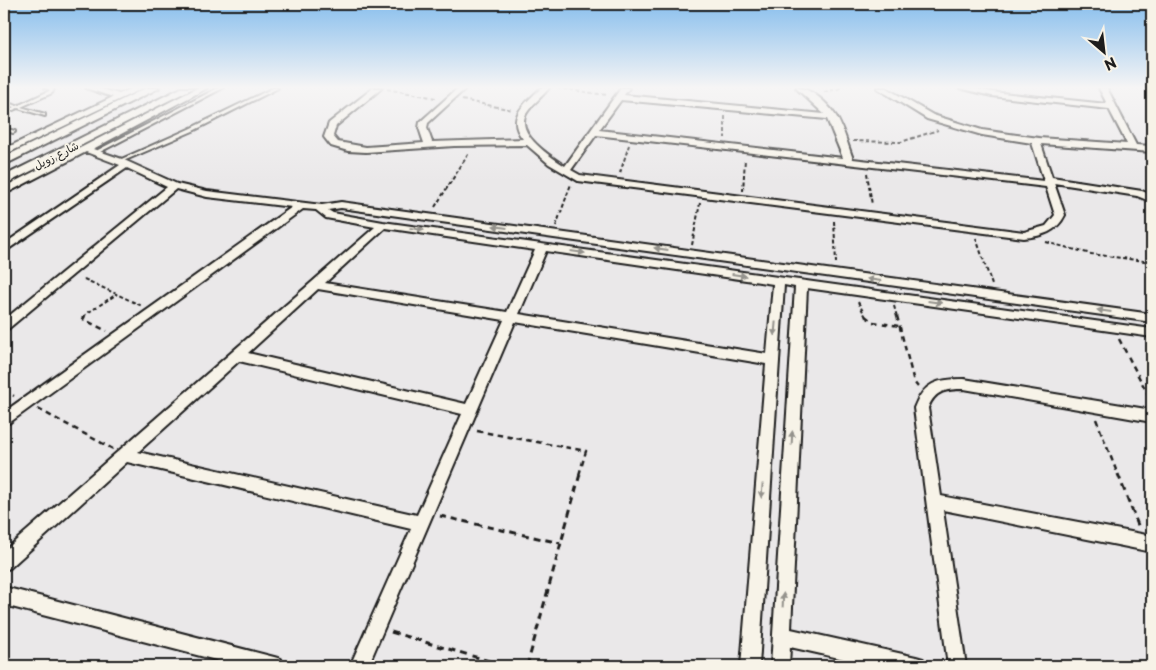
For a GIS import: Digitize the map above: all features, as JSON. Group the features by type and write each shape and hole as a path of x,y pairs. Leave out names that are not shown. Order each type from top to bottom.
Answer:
{"main road":[{"name":"شارع زويل","path":"4,161 90,119"},
{"name":"شارع زويل","path":"4,181 126,119"}],"street":[{"path":"4,152 73,119"},
{"path":"4,191 143,119"},
{"path":"340,119 332,125 328,131 328,137 333,143 353,148 398,150 428,145 529,142"},
{"path":"427,119 424,122 423,128 428,145"},
{"path":"519,119 519,129 529,142 570,174 616,184 1024,235 1045,231 1058,221 1060,215 1035,139"},
{"path":"570,174 603,119"},
{"path":"833,119 849,162"},
{"path":"938,119 953,125 990,134 1152,149"},
{"path":"1118,119 1133,148"},
{"path":"594,132 866,164 1049,182 1139,194 1152,199"},
{"path":"85,149 123,163 174,186 234,198 322,208 341,205 1152,318"},
{"path":"4,249 123,163"},
{"path":"4,326 174,186"},
{"path":"4,419 302,206"},
{"path":"322,208 321,210 330,216 383,225 1152,333"},
{"path":"4,562 383,225"},
{"path":"359,666 542,247"},
{"path":"679,266 686,253"},
{"path":"750,666 779,280"},
{"path":"780,666 801,284"},
{"path":"905,284 908,298"},
{"path":"315,285 772,360"},
{"path":"236,356 471,410"},
{"path":"957,666 921,408 924,396 934,388 947,384 964,384 1152,416"},
{"path":"124,455 424,518"},
{"path":"933,501 1149,544"},
{"path":"4,596 274,666"},
{"path":"781,636 916,666"}],"lane":[{"path":"96,152 160,119"},
{"path":"123,163 213,119"},
{"path":"4,129 13,132"}],"path":[{"path":"724,147 725,119"},
{"path":"841,141 901,142 953,125"},
{"path":"616,184 632,136"},
{"path":"428,217 474,144"},
{"path":"743,200 745,150"},
{"path":"866,164 873,216"},
{"path":"553,234 570,174"},
{"path":"686,253 702,194"},
{"path":"833,211 836,274"},
{"path":"973,229 996,296"},
{"path":"1024,235 1091,254 1152,262"},
{"path":"84,279 154,312"},
{"path":"855,291 863,317 874,322 899,326"},
{"path":"117,294 86,314 84,319 86,322 120,336"},
{"path":"891,296 914,382 924,396"},
{"path":"1112,327 1152,402"},
{"path":"4,391 124,455"},
{"path":"1091,405 1149,544"},
{"path":"463,428 586,451 527,666"},
{"path":"424,518 560,543"},
{"path":"375,627 506,666"}]}
